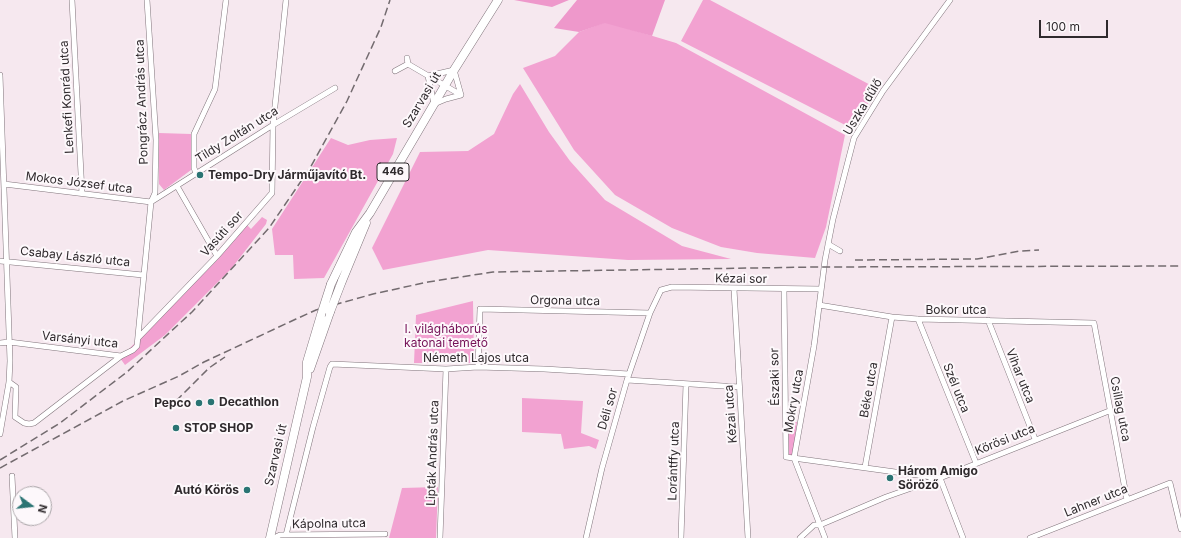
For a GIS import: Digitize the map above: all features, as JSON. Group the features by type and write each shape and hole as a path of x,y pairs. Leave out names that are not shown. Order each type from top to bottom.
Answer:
{"main road":[{"name":"Szarvasi út","path":"306,377 307,362 321,315 332,284 356,232 370,213 454,70 498,0"},
{"name":"Szarvasi út","path":"270,538 306,377 342,281 370,213"}],"street":[{"name":"Lenkefi Konrád utca","path":"72,0 82,193"},
{"name":"Pongrácz András utca","path":"139,337 143,274 151,202 154,193 156,140 147,0"},
{"path":"196,172 194,168 194,134 215,90 226,0"},
{"name":"Vasúti sor","path":"139,337 217,256 272,193 273,125 286,0"},
{"name":"Uszka dűlő","path":"824,263 854,138 883,91 950,0"},
{"path":"407,58 408,64 463,96"},
{"path":"395,71 408,64"},
{"path":"428,76 454,70 463,96"},
{"path":"0,75 2,176 4,184 3,260 9,342 9,382 0,434"},
{"path":"428,76 434,104 446,99 463,96"},
{"name":"Tildy Zoltán utca","path":"151,202 196,172 335,88"},
{"name":"Mokos József utca","path":"4,184 151,202"},
{"path":"177,186 217,256"},
{"path":"828,244 840,252"},
{"name":"Csabay László utca","path":"3,260 143,274"},
{"name":"Mokry utca","path":"794,458 819,305 824,263"},
{"name":"Kézai sor","path":"661,290 672,287 821,289"},
{"name":"Kézai utca","path":"734,289 748,538"},
{"name":"Északi sor","path":"784,289 786,457 794,458"},
{"name":"Déli sor","path":"586,538 602,468 627,380 650,313 661,290"},
{"name":"Bokor utca","path":"819,305 892,318 918,320 1094,323"},
{"name":"Orgona utca","path":"478,367 480,309 650,313"},
{"name":"Béke utca","path":"866,467 892,318"},
{"name":"Szél utca","path":"918,320 976,463"},
{"name":"Vihar utca","path":"988,320 1035,439"},
{"name":"Csillag utca","path":"1094,323 1109,411 1127,500"},
{"name":"Varsányi utca","path":"0,343 9,342 120,356 133,350 137,346 139,337"},
{"path":"9,382 16,387 15,417 20,421 29,424 40,418 120,356"},
{"name":"Németh Lajos utca","path":"286,535 313,426 332,364 446,369 478,367 629,374"},
{"name":"Lipták András utca","path":"440,538 446,369"},
{"path":"627,380 739,387"},
{"name":"Lorántffy utca","path":"681,538 686,384"},
{"name":"Körösi utca","path":"820,525 886,497 940,478 1035,439 1109,411"},
{"path":"825,538 794,458 940,478 963,538"},
{"path":"12,476 15,538"},
{"name":"Lahner utca","path":"1030,538 1170,483 1181,529"},
{"path":"800,538 814,525 820,525"},
{"name":"Kápolna utca","path":"274,538 286,535 386,534"}],"green space":[{"path":"703,0 710,0 878,89 851,128 681,41"},
{"path":"606,22 676,43 845,135 826,227 815,258 757,253 721,247 672,228 615,195 574,150 523,68 555,56 579,32"},
{"path":"520,84 549,132 570,161 605,200 682,246 731,259 628,260 488,250 383,270 372,248 420,152 468,151 494,134 513,94"},
{"path":"159,133 191,134 191,170 164,190 159,184"},
{"path":"331,138 348,145 370,140 397,138 393,154 324,278 294,279 293,255 275,255 272,229"},
{"path":"262,217 267,220 266,224 231,269 165,335 125,365 120,358 217,260 247,225 251,229"},
{"name":"I. világháborús katonai temető","path":"473,301 474,363 414,363 416,315"},
{"path":"522,398 583,401 581,433 599,440 596,449 589,446 564,449 561,434 522,432"},
{"path":"787,422 797,422 793,456 790,456 788,452"},
{"path":"438,487 436,538 389,538 402,488"}],"shaded area":[{"path":"514,0 569,0 552,7"},
{"path":"577,0 665,0 652,36 605,23 579,32 554,28"}],"railway":[{"path":"0,460 60,423 127,372 192,312 269,228 310,168 347,101 381,27 390,0"},
{"path":"855,260 977,259 1020,251 1039,250"},
{"path":"0,468 123,401 179,376 204,362 316,310 373,294 428,282 493,272 818,267 1181,266"},
{"path":"176,401 209,368 225,357"}],"place":[{"name":"Tempo-Dry Járműjavító Bt.","path":"200,175"},
{"name":"Decathlon","path":"211,402"},
{"name":"Pepco","path":"199,403"},
{"name":"STOP SHOP","path":"176,428"},
{"name":"Három Amigo Söröző","path":"890,478"},
{"name":"Autó Körös","path":"247,490"}]}
